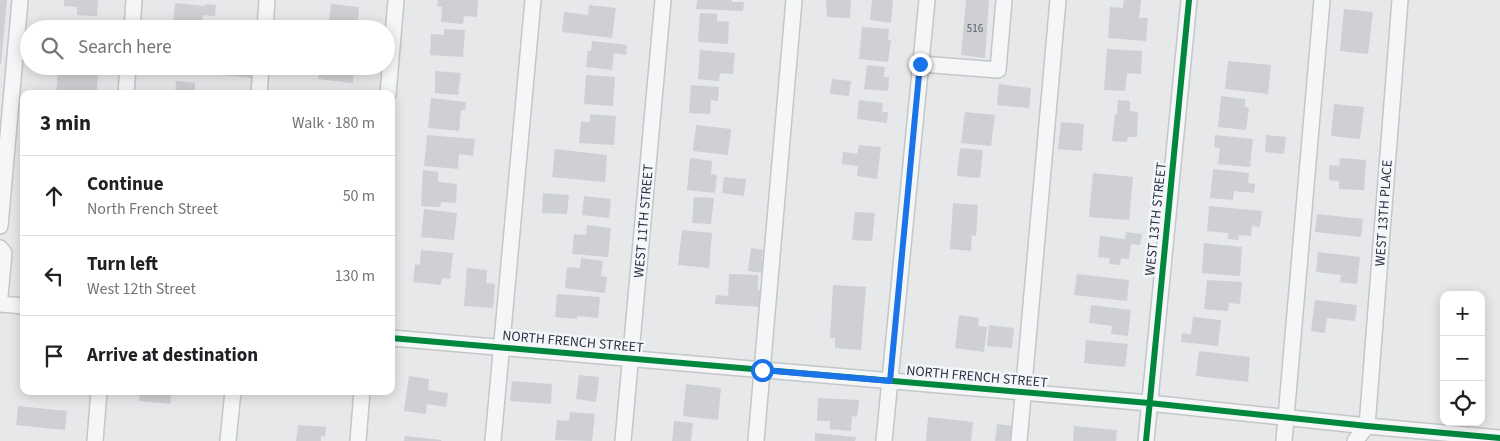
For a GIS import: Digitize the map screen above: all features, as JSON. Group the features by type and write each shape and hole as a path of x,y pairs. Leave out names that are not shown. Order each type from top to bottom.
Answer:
{"street":[{"path":"0,226 7,71 20,0"},
{"path":"133,20 134,0"},
{"path":"265,20 267,0"},
{"path":"394,20 396,0"},
{"path":"493,441 533,0"},
{"name":"WEST 11TH STREET","path":"623,441 663,0"},
{"path":"756,441 794,0"},
{"path":"884,441 927,0"},
{"path":"920,64 998,70 1004,0"},
{"path":"1019,441 1058,0"},
{"name":"WEST 13TH STREET","path":"1146,441 1188,0"},
{"path":"1284,441 1322,0"},
{"name":"WEST 13TH PLACE","path":"1366,426 1400,0"},
{"path":"126,90 127,75"},
{"path":"259,90 260,75"},
{"path":"388,90 390,75"},
{"path":"0,248 4,253 0,296"},
{"path":"0,304 20,306"},
{"name":"NORTH FRENCH STREET","path":"395,338 1149,403 1500,438"},
{"path":"95,441 99,395"},
{"path":"228,441 233,395"},
{"path":"358,441 362,395"},
{"path":"1355,441 1366,426"}],"building":[{"path":"0,0 7,0 1,64 0,64"},
{"path":"64,0 98,0 97,16 77,15 77,7 64,6"},
{"path":"438,0 478,0 477,17 464,16 463,24 441,22 442,7 437,6"},
{"path":"697,0 744,2 743,11 696,9"},
{"path":"826,0 851,0 850,18 827,17"},
{"path":"872,0 893,0 891,23 870,20"},
{"path":"966,0 989,0 985,58 961,55"},
{"path":"1124,0 1141,0 1139,18 1148,18 1146,41 1108,38 1110,7 1123,8"},
{"path":"175,3 205,6 205,4 216,5 215,16 203,15 203,20 174,20"},
{"path":"331,4 359,7 358,20 329,20"},
{"path":"589,5 616,8 612,38 562,32 564,12 588,15"},
{"path":"1344,9 1373,12 1368,54 1340,51"},
{"path":"700,13 717,14 717,21 729,22 728,44 698,42"},
{"path":"862,27 889,29 888,40 891,40 888,62 859,59"},
{"path":"444,29 465,30 463,57 430,55 431,34 444,35"},
{"path":"592,41 627,45 626,55 614,53 612,70 586,67 588,51 591,51"},
{"path":"1107,49 1142,51 1141,74 1127,73 1125,91 1104,90"},
{"path":"700,50 735,53 733,74 720,73 719,81 698,79"},
{"path":"1228,61 1271,65 1268,94 1225,89"},
{"path":"867,65 885,67 884,77 889,77 888,91 864,89"},
{"path":"435,71 461,73 458,95 435,93"},
{"path":"58,75 98,75 97,90 56,90"},
{"path":"223,75 251,75 251,78"},
{"path":"318,75 353,75 353,83 318,79"},
{"path":"586,75 615,77 613,106 584,104"},
{"path":"832,79 851,81 849,96 830,94"},
{"path":"176,81 195,83 195,90 175,90"},
{"path":"999,84 1031,88 1029,108 997,105"},
{"path":"691,85 719,87 718,101 711,100 710,114 689,113"},
{"path":"1221,96 1245,99 1245,107 1249,108 1246,130 1218,127"},
{"path":"431,98 466,102 465,110 461,110 459,131 428,128"},
{"path":"859,100 883,103 882,112 888,112 887,123 857,119"},
{"path":"1118,100 1130,101 1130,111 1138,112 1137,137 1128,137 1127,142 1112,141"},
{"path":"1334,104 1364,107 1360,139 1331,136"},
{"path":"965,112 995,115 991,146 961,143"},
{"path":"590,114 616,116 614,145 579,143 581,122 590,122"},
{"path":"1061,122 1084,124 1082,151 1058,149"},
{"path":"696,125 731,129 728,155 693,151"},
{"path":"427,135 475,139 473,156 459,154 458,169 424,166"},
{"path":"1215,135 1253,139 1250,167 1218,164 1220,148 1214,147"},
{"path":"1266,135 1286,137 1284,154 1265,152"},
{"path":"859,145 881,147 877,179 857,176 858,166 842,164 843,152 857,154"},
{"path":"960,148 983,150 980,178 957,176"},
{"path":"555,149 607,155 605,182 552,177"},
{"path":"690,158 712,161 711,174 717,175 715,193 687,190"},
{"path":"1340,158 1366,160 1364,190 1339,189 1339,181 1329,180 1329,165 1339,166"},
{"path":"1213,169 1249,173 1248,183 1255,184 1254,193 1234,191 1233,200 1210,198"},
{"path":"423,170 438,172 438,182 457,184 456,203 441,202 440,207 421,206"},
{"path":"1093,173 1133,177 1129,220 1089,217"},
{"path":"724,177 746,179 744,196 722,193"},
{"path":"543,193 569,195 567,214 542,213"},
{"path":"584,196 611,199 609,218 582,215"},
{"path":"694,197 714,198 711,224 692,223"},
{"path":"953,203 978,205 976,236 972,235 971,251 950,249"},
{"path":"1209,206 1262,211 1260,227 1252,226 1251,236 1239,235 1238,240 1228,239 1228,233 1207,231"},
{"path":"424,209 457,213 454,240 421,237"},
{"path":"855,212 875,213 872,241 852,240"},
{"path":"1317,214 1363,219 1361,237 1315,232"},
{"path":"587,225 611,228 608,257 572,254 574,234 586,235"},
{"path":"682,230 712,233 709,268 678,265"},
{"path":"1126,232 1142,234 1140,245 1131,244 1129,259 1121,258 1120,265 1109,264 1110,258 1098,257 1100,236 1125,239"},
{"path":"1204,243 1242,247 1240,276 1202,273"},
{"path":"751,248 763,250 762,260 767,260 765,273 748,271"},
{"path":"421,250 453,253 450,279 442,278 441,285 413,282 415,264 420,265"},
{"path":"1318,252 1360,257 1357,284 1340,282 1341,275 1316,272"},
{"path":"581,258 603,261 601,276 607,277 605,293 565,288 567,267 580,268"},
{"path":"467,268 487,270 486,283 495,284 493,308 464,306"},
{"path":"729,274 758,275 760,307 715,304 716,295 728,296"},
{"path":"1077,274 1129,280 1127,301 1074,295"},
{"path":"1207,280 1242,282 1240,304 1229,303 1228,311 1204,309"},
{"path":"833,285 866,287 861,350 835,348 835,338 830,338"},
{"path":"557,294 600,297 598,318 577,316 577,319 555,317"},
{"path":"1315,300 1357,305 1355,321 1327,318 1325,333 1311,331"},
{"path":"1091,305 1131,310 1128,336 1111,334 1112,326 1089,323"},
{"path":"959,315 979,318 978,326 987,327 984,352 955,348"},
{"path":"1193,317 1221,320 1218,346 1181,342 1182,333 1191,334"},
{"path":"989,325 1014,328 1012,348 987,346"},
{"path":"1086,340 1128,344 1125,367 1084,363"},
{"path":"1199,351 1250,357 1248,382 1196,376"},
{"path":"579,375 599,377 596,402 576,399"},
{"path":"409,376 429,379 428,390 448,393 446,407 427,404 426,414 404,411"},
{"path":"512,381 552,384 551,404 510,401"},
{"path":"686,384 721,388 718,420 683,416"},
{"path":"140,395 171,395 170,404 139,401"},
{"path":"818,398 859,400 857,417 852,416 851,431 830,429 830,421 817,421"},
{"path":"18,406 67,411 65,430 16,425"},
{"path":"570,412 595,414 592,441 555,440 557,420 569,421"},
{"path":"928,417 973,422 971,441 926,441"},
{"path":"674,421 693,423 691,441 672,441"},
{"path":"997,424 1013,426 1012,441 995,441"},
{"path":"298,425 326,427 325,437 321,436 321,441 296,441"},
{"path":"1074,426 1117,430 1116,441 1073,441"},
{"path":"815,433 856,437 855,441 815,441"},
{"path":"405,436 442,440 404,441"}],"cycle path":[{"path":"1146,441 1189,0"},
{"path":"395,338 1149,403 1500,438"}],"route":[{"path":"762,370 890,381 920,64"}]}
